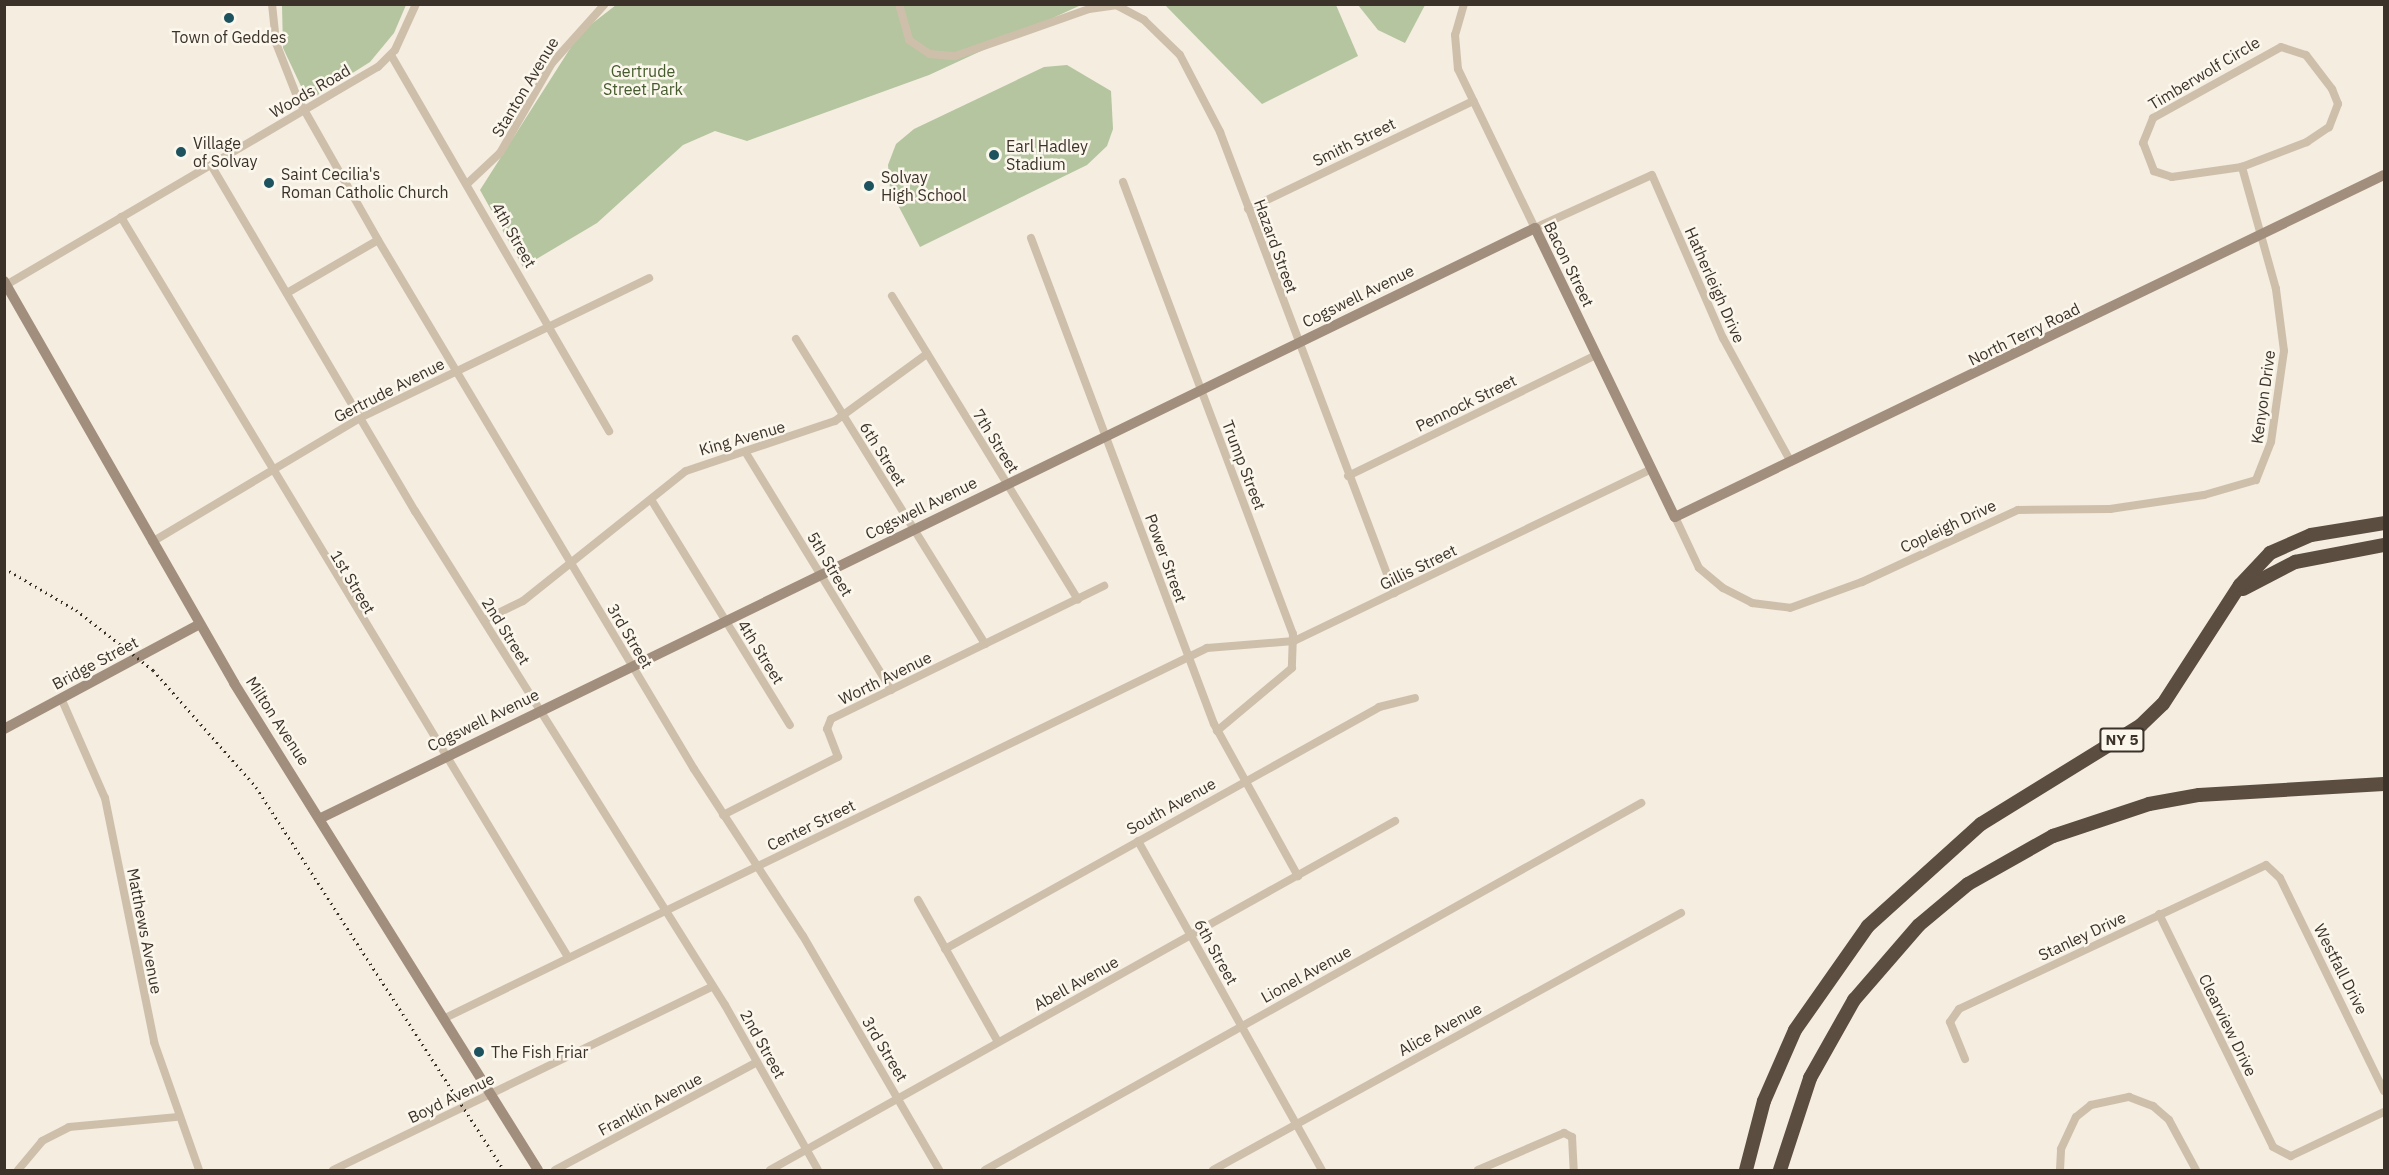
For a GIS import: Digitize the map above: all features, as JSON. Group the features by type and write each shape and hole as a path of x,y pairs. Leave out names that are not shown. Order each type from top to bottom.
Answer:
{"highway":[{"name":"NY 5","path":"1746,1170 1764,1101 1795,1030 1868,926 1980,824 2141,725 2178,683 2255,566 2291,541 2385,523"},
{"path":"2234,596 2295,562 2385,545"},
{"path":"1780,1170 1810,1078 1854,1000 1918,925 1968,884 2053,836 2149,804 2199,795 2385,784"}],"street":[{"name":"3rd Street","path":"272,4 284,67 304,110 378,240 631,665 755,867 803,936 939,1170"},
{"path":"391,54 416,4"},
{"name":"Stanton Avenue","path":"468,183 500,153 552,63 605,4"},
{"path":"899,4 909,40 945,57 1116,5"},
{"name":"Bacon Street","path":"1464,4 1459,19 1454,55 1473,101 1675,517"},
{"name":"Hazard Street","path":"1116,5 1144,20 1180,55 1207,102 1394,593"},
{"name":"Timberwolf Circle","path":"2293,48 2306,55 2332,89 2338,104 2334,121 2307,142 2242,167 2159,174 2145,152 2145,129 2169,107 2255,57 2293,48"},
{"name":"Woods Road","path":"5,283 121,218 304,110 391,54"},
{"name":"4th Street","path":"391,54 468,183 609,431"},
{"name":"Smith Street","path":"1248,208 1473,101"},
{"name":"2nd Street","path":"211,165 538,710 757,1062 818,1170"},
{"path":"2242,167 2261,235"},
{"name":"Hatherleigh Drive","path":"1534,228 1647,174 1654,176 1702,294 1791,462"},
{"name":"North Terry Road","path":"1675,517 2385,175"},
{"name":"Trump Street","path":"1123,182 1293,641 1292,668 1283,679 1217,731"},
{"name":"1st Street","path":"121,218 270,470 568,957"},
{"name":"Cogswell Avenue","path":"321,818 538,710 1534,228"},
{"name":"Kenyon Drive","path":"2261,235 2284,351 2267,457"},
{"name":"Power Street","path":"1031,238 1217,731 1243,782 1298,876"},
{"path":"287,293 378,240"},
{"name":"Gertrude Avenue","path":"152,543 270,470 362,417 649,278"},
{"name":"Milton Avenue","path":"5,283 200,624 538,1170"},
{"name":"7th Street","path":"892,296 1078,599"},
{"name":"6th Street","path":"796,339 985,644"},
{"name":"King Avenue","path":"484,620 523,601 570,562 700,464 746,453 844,417 927,354"},
{"name":"Pennock Street","path":"1348,476 1596,355"},
{"name":"5th Street","path":"746,453 891,690"},
{"name":"Copleigh Drive","path":"1675,517 1700,568 1723,588 1752,603 1790,608 1862,582 1996,517 2030,508 2110,508 2243,487 2261,475 2267,457"},
{"name":"Gillis Street","path":"1189,657 1207,648 1293,641 1651,469"},
{"name":"4th Street","path":"652,501 790,725"},
{"name":"Worth Avenue","path":"723,815 838,757 826,725 891,690 1104,586"},
{"name":"Bridge Street","path":"4,729 200,624"},
{"name":"Center Street","path":"445,1018 1189,657"},
{"name":"Matthews Avenue","path":"61,698 105,798 154,1042 177,1117 199,1170"},
{"name":"South Avenue","path":"945,949 1379,707 1415,698"},
{"name":"Lionel Avenue","path":"985,1170 1641,803"},
{"name":"Abell Avenue","path":"770,1170 1395,821"},
{"name":"6th Street","path":"1138,841 1322,1170"},
{"name":"Stanley Drive","path":"1965,1059 1950,1022 1959,1009 2266,865"},
{"name":"Westfall Drive","path":"2266,865 2280,878 2385,1090"},
{"path":"918,900 998,1042"},
{"name":"Alice Avenue","path":"1213,1170 1681,913"},
{"name":"Clearview Drive","path":"2159,914 2273,1147 2290,1156 2385,1112"},
{"name":"Boyd Avenue","path":"333,1170 711,987"},
{"name":"Franklin Avenue","path":"555,1170 757,1062"},
{"path":"2060,1170 2061,1149 2076,1118 2091,1105 2129,1097 2147,1103 2169,1120 2196,1170"},
{"path":"18,1170 42,1141 69,1127 139,1125 177,1117"},
{"path":"1478,1170 1564,1134 1572,1141 1574,1170"}],"green space":[{"path":"282,4 406,5 394,33 370,62 308,101 283,48"},
{"name":"Gertrude Street Park","path":"616,5 1081,5 929,75 747,141 715,131 683,145 597,223 523,267 480,190 580,33"},
{"path":"1165,5 1336,5 1358,56 1262,104"},
{"path":"1358,5 1425,5 1405,43 1378,30"},
{"name":"Earl Hadley Stadium","path":"1067,65 1111,91 1113,129 1107,146 1087,165 920,247 890,190 888,165 896,144 914,129 1044,67"}],"railway":[{"path":"4,568 76,610 153,670 256,787 504,1170"}],"place":[{"name":"Town of Geddes","path":"229,18"},
{"name":"Village of Solvay","path":"181,152"},
{"name":"Earl Hadley Stadium","path":"994,155"},
{"name":"Saint Cecilia's Roman Catholic Church","path":"269,183"},
{"name":"Solvay High School","path":"869,186"},
{"name":"The Fish Friar","path":"479,1052"}]}
